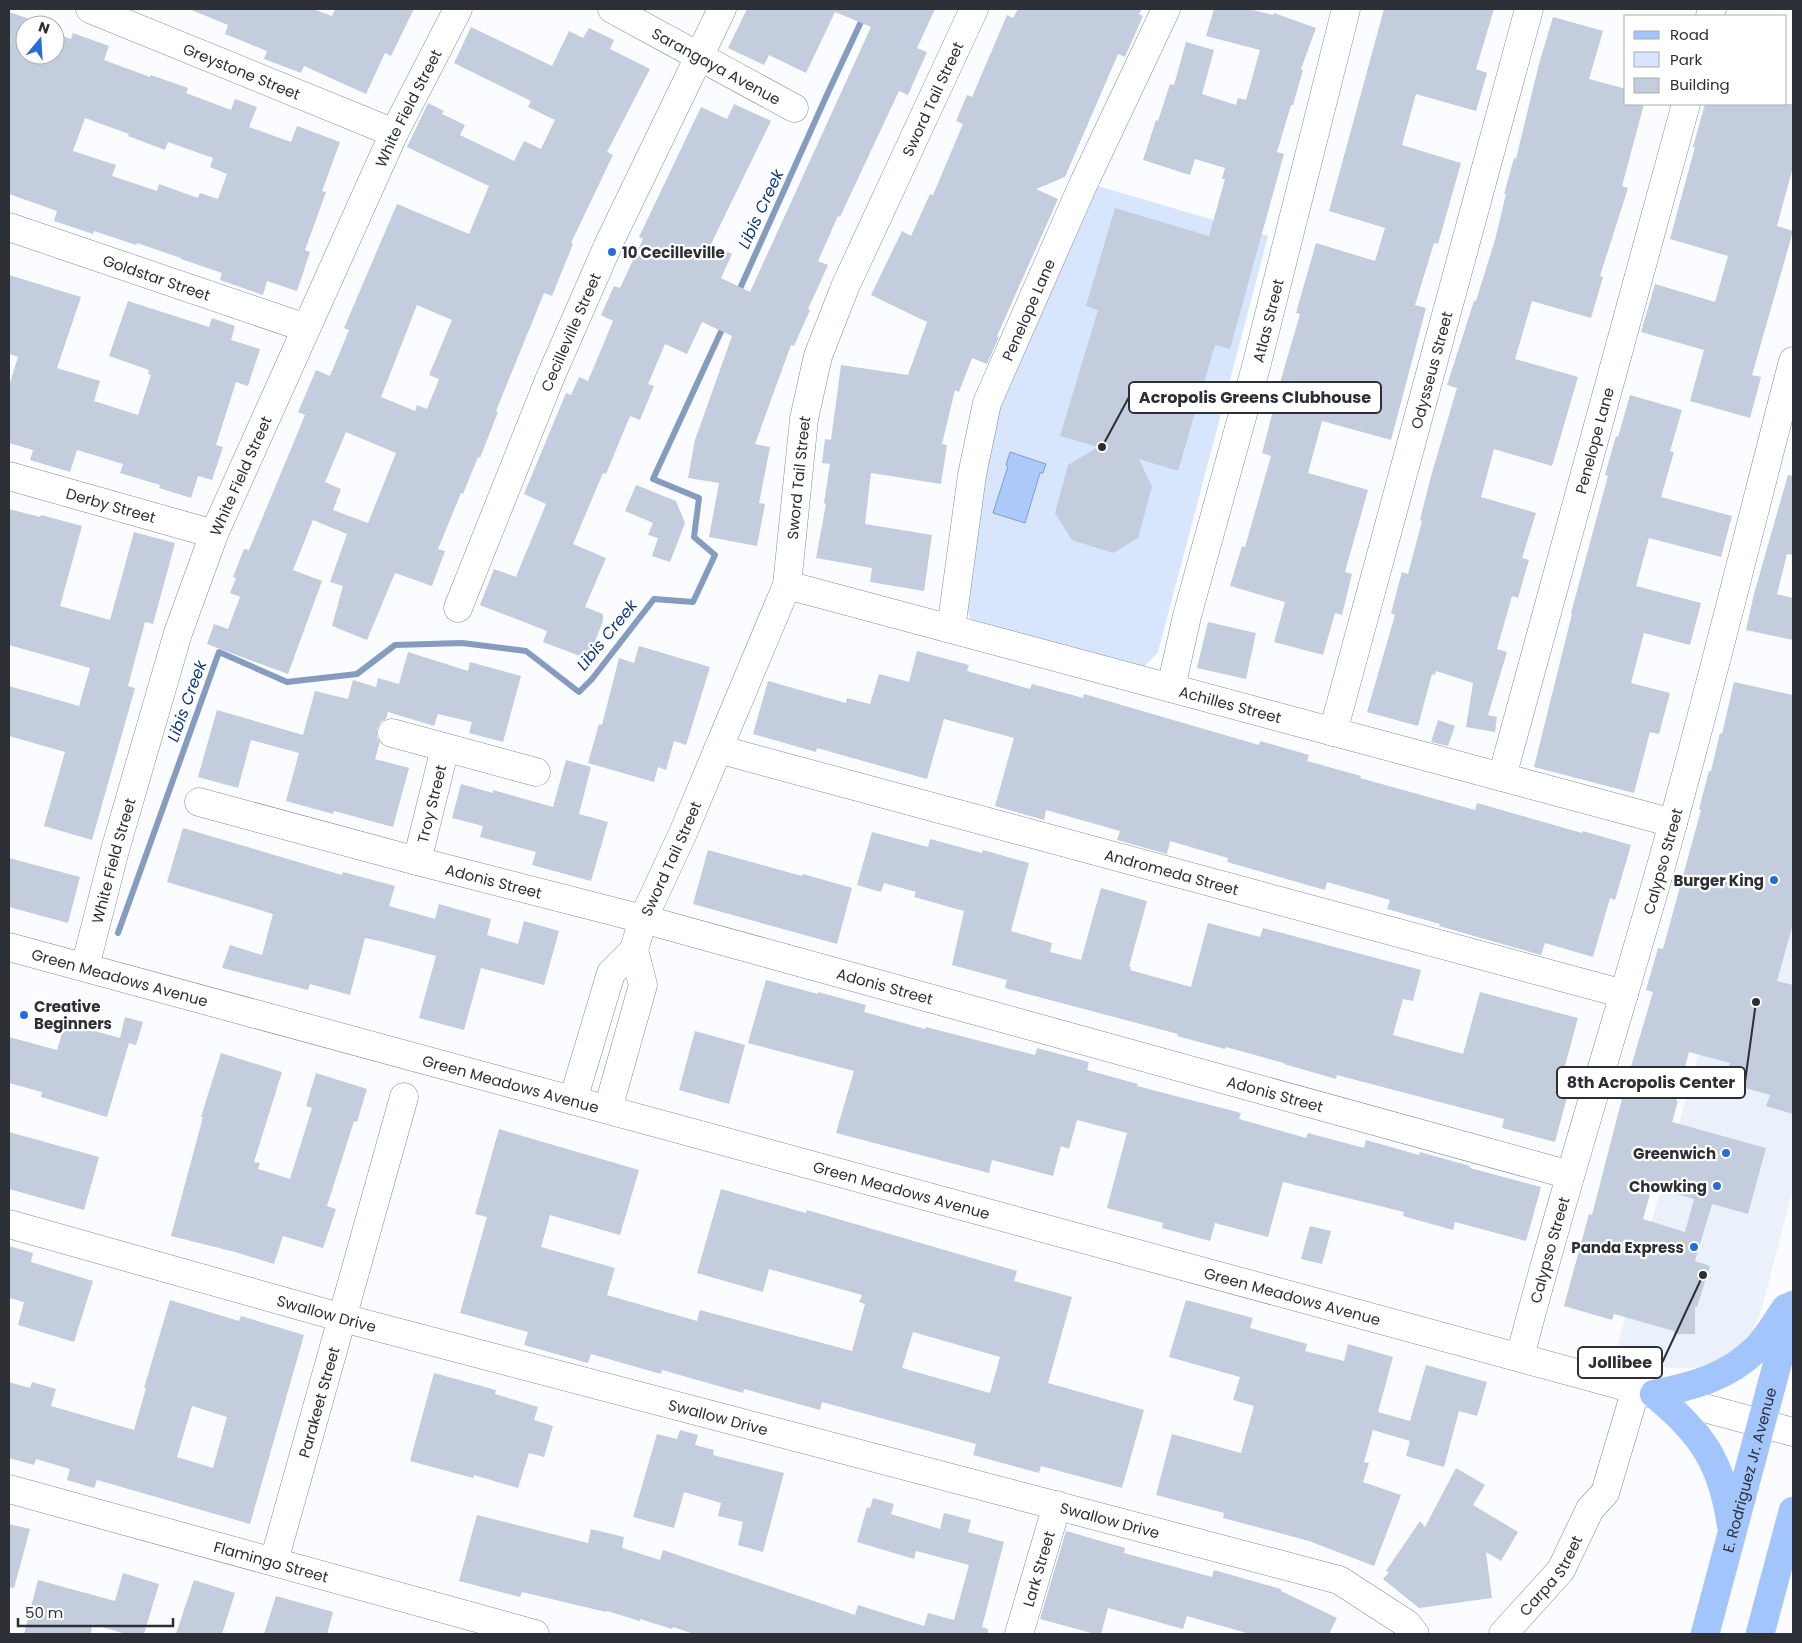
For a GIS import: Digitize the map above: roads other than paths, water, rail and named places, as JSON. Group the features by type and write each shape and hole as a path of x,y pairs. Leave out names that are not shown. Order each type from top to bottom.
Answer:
{"main road":[{"path":"1637,1389 1683,1388 1710,1380 1735,1366 1757,1349 1793,1298"},
{"name":"E. Rodriguez Jr. Avenue","path":"1705,1634 1793,1305"},
{"path":"1637,1389 1680,1415 1701,1440 1717,1468 1728,1499 1732,1531"},
{"path":"1760,1634 1793,1511"}],"street":[{"name":"Greystone Street","path":"90,9 394,133"},
{"name":"White Field Street","path":"85,967 115,850 178,633 214,534 394,133 458,9"},
{"name":"Sarangaya Avenue","path":"612,9 700,55 794,108"},
{"name":"Cecilleville Street","path":"458,608 558,360 610,241 722,9"},
{"name":"Sword Tail Street","path":"572,1100 611,973 634,950 643,919 683,833 787,585 804,419 818,356 845,287 974,9"},
{"name":"Penelope Lane","path":"951,629 972,475 987,402 1082,187 1166,9"},
{"name":"Atlas Street","path":"1171,688 1187,616 1257,364 1346,9"},
{"name":"Odysseus Street","path":"1333,732 1529,9"},
{"name":"Penelope Lane","path":"1502,777 1686,105"},
{"name":"Goldstar Street","path":"9,227 306,328"},
{"name":"Calypso Street","path":"1520,1357 1541,1273 1673,823 1793,361"},
{"name":"Derby Street","path":"9,476 214,534"},
{"name":"Achilles Street","path":"787,585 1673,823"},
{"name":"Troy Street","path":"392,733 536,772"},
{"name":"Troy Street","path":"416,861 446,748"},
{"name":"Andromeda Street","path":"718,749 1624,994"},
{"name":"Adonis Street","path":"199,802 416,861 643,919 1570,1175"},
{"name":"Green Meadows Avenue","path":"9,947 1793,1432"},
{"path":"608,1109 643,985 634,950"},
{"name":"Parakeet Street","path":"274,1562 404,1098"},
{"name":"Swallow Drive","path":"9,1224 343,1318 1338,1580 1407,1624 1415,1634"},
{"name":"Carpa Street","path":"1503,1634 1561,1570 1590,1509 1605,1493 1637,1389"},
{"name":"Flamingo Street","path":"9,1489 535,1634"},
{"name":"Lark Street","path":"1019,1634 1057,1505"}],"water":[{"path":"1010,452 1046,464 1043,473 1040,473 1025,523 993,513 1008,466 1006,465"}],"waterway":[{"name":"Libis Creek","path":"738,293 867,9"},
{"name":"Libis Creek","path":"118,933 219,652 287,682 357,674 395,645 462,643 526,651 579,692 592,679 654,599 693,602 715,555 694,537 699,498 653,479 725,323"}],"place":[{"name":"10 Cecilleville","path":"612,252"},
{"name":"Acropolis Greens Clubhouse","path":"1102,447"},
{"name":"Burger King","path":"1774,880"},
{"name":"8th Acropolis Center","path":"1756,1002"},
{"name":"Creative Beginners","path":"24,1015"},
{"name":"Greenwich","path":"1726,1153"},
{"name":"Chowking","path":"1717,1186"},
{"name":"Panda Express","path":"1694,1247"},
{"name":"Jollibee","path":"1703,1275"}]}
